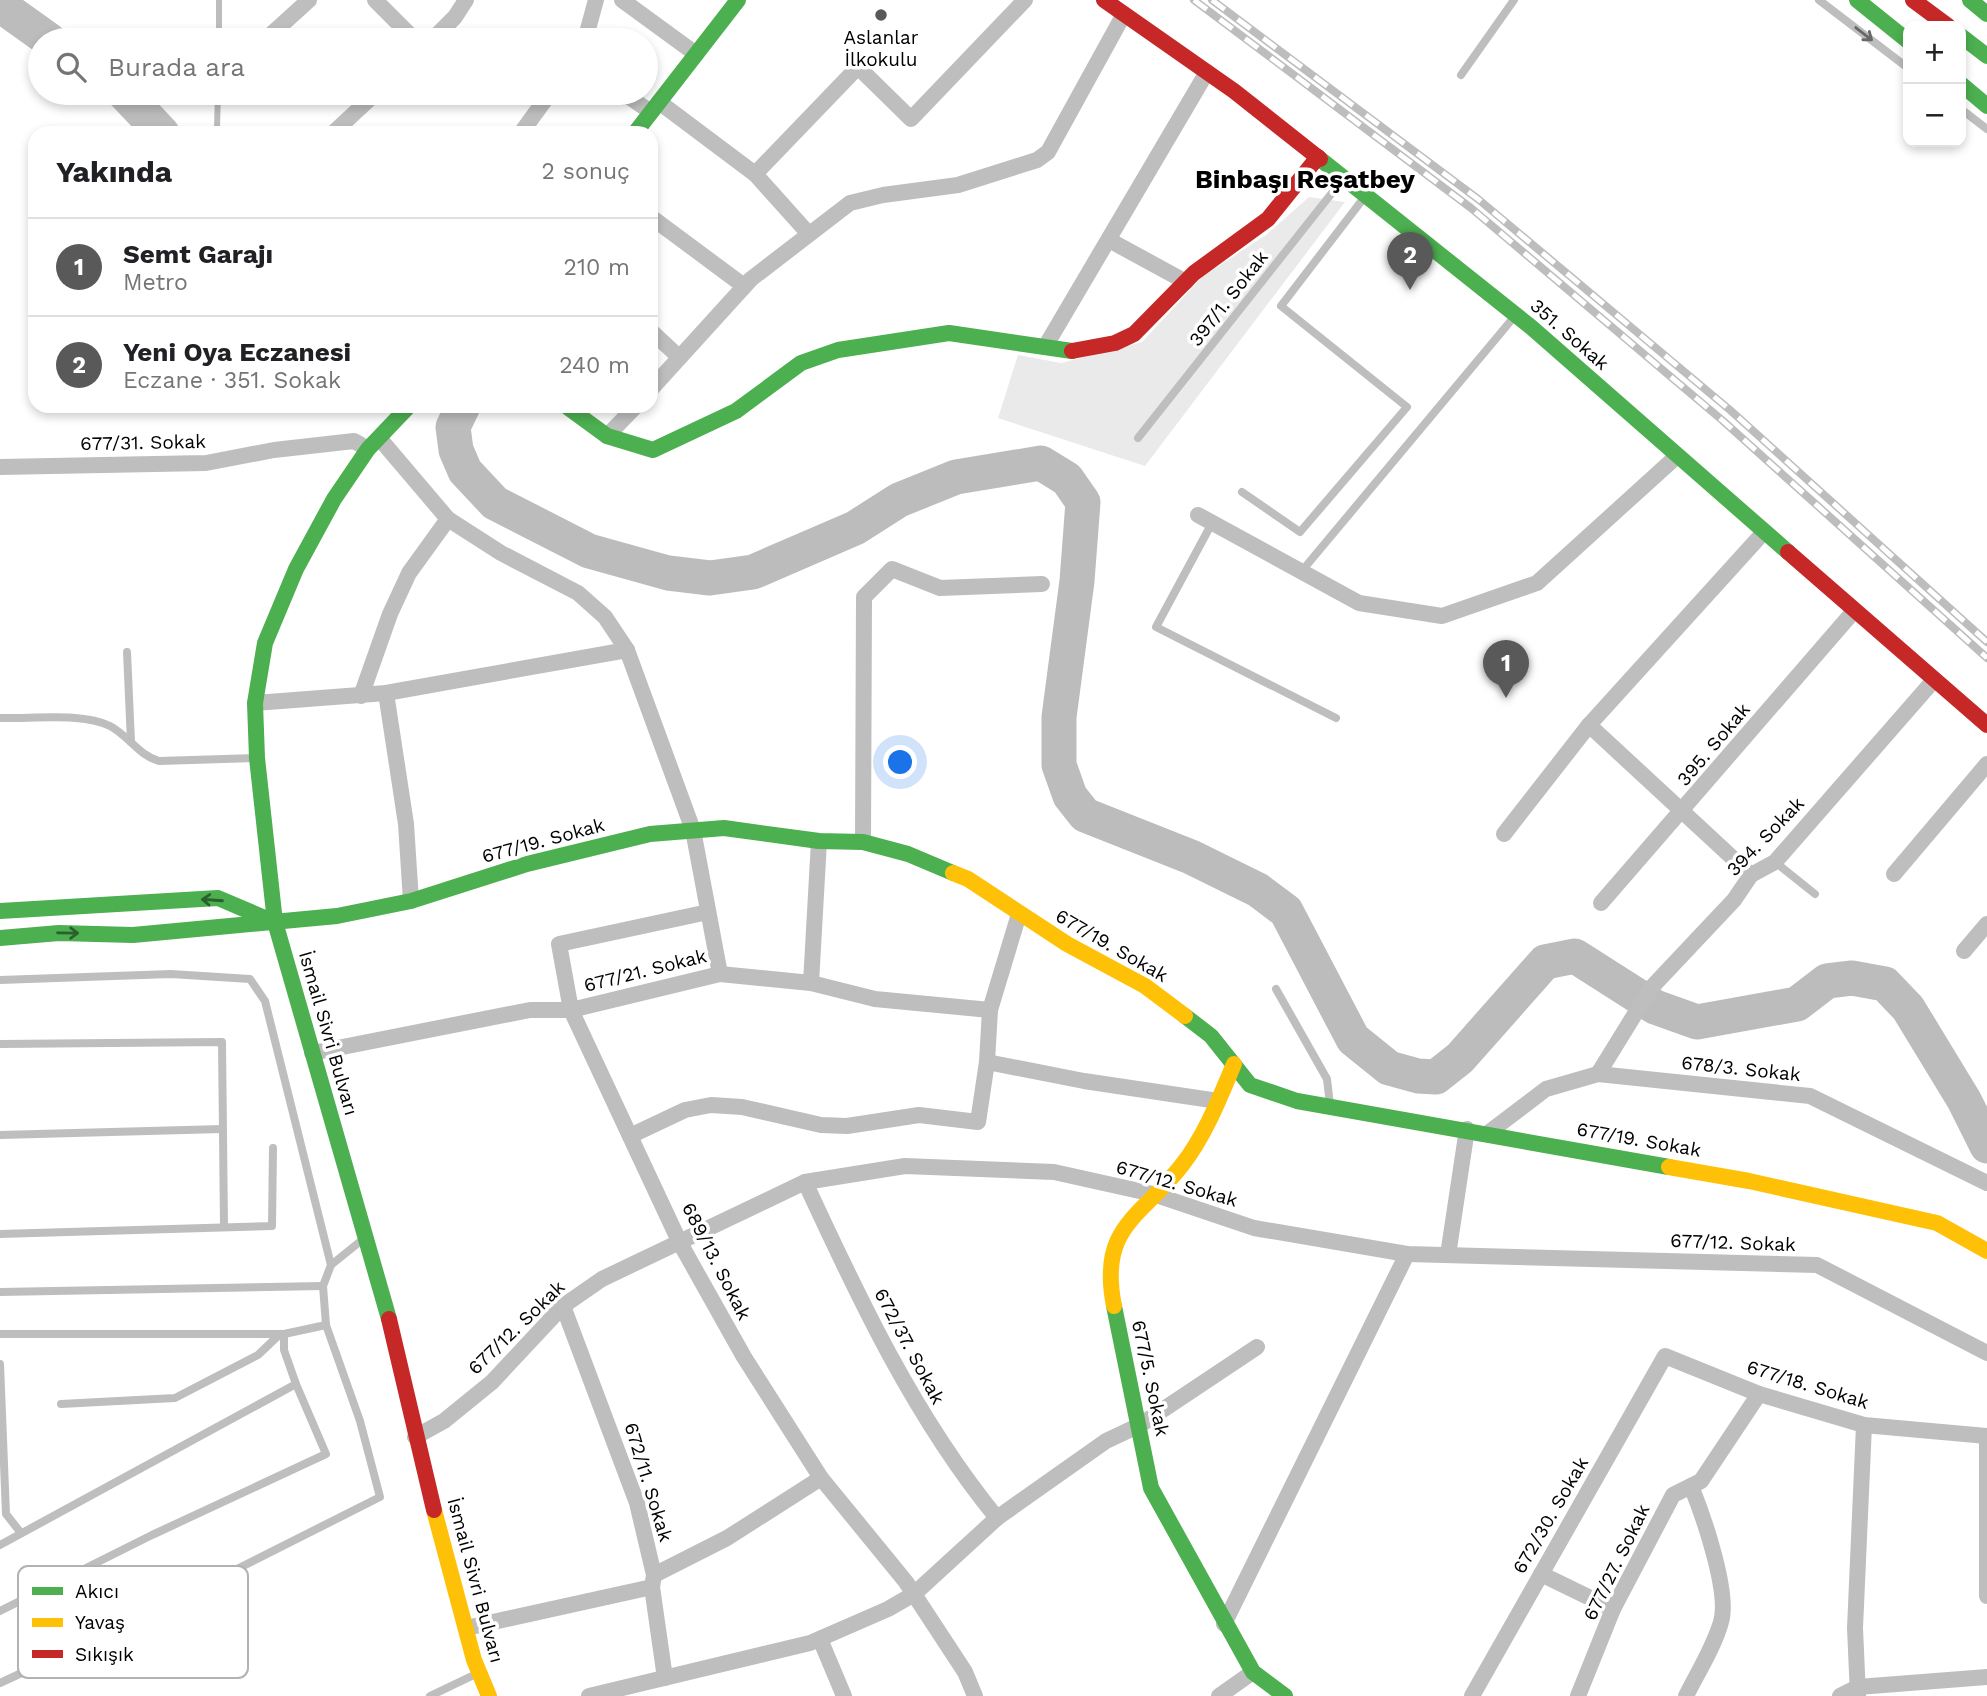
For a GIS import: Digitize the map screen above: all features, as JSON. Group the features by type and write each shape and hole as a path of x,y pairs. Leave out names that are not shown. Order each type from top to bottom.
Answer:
{"main road":[{"path":"658,103 738,0"},
{"name":"351. Sokak","path":"1104,0 1207,72 1516,314 1987,725"},
{"path":"1857,0 1903,37"},
{"path":"1913,0 1941,21"},
{"path":"1970,0 1987,14"},
{"path":"1966,40 1987,57"},
{"path":"1966,88 1987,106"},
{"path":"640,126 655,107"},
{"path":"576,413 607,436 653,450 736,411 801,363 838,350 949,333 1073,351 1115,343 1134,334 1186,282 1268,219 1318,157"},
{"name":"İsmail Sivri Bulvarı","path":"403,413 374,444 334,499 296,569 265,643 255,703 257,758 275,922 367,1236 398,1351 415,1437 466,1628 489,1696"},
{"name":"677/19. Sokak","path":"0,938 59,933 133,935 337,916 411,901 527,864 650,834 724,828 820,842 863,842 908,855 968,879 1019,914 1145,986 1211,1036 1250,1085 1297,1101 1749,1181 1937,1223 1987,1251"},
{"name":"677/19. Sokak","path":"0,911 218,898 275,922"},
{"name":"677/5. Sokak","path":"1234,1065 1218,1101 1182,1164 1122,1228 1113,1255 1110,1286 1151,1488 1253,1672 1285,1696"}],"street":[{"path":"278,28 309,0"},
{"path":"375,0 403,28"},
{"path":"444,28 466,0"},
{"path":"588,28 596,0"},
{"path":"622,0 696,54"},
{"path":"755,174 858,67 911,120 1025,0"},
{"path":"658,381 744,286 808,233 849,204 883,195 958,185 1037,160 1048,152 1124,14"},
{"path":"1045,347 1207,72"},
{"path":"341,126 363,105"},
{"path":"529,126 542,105"},
{"path":"650,105 755,174 808,233"},
{"path":"658,222 744,286"},
{"path":"1109,240 1186,282"},
{"path":"658,338 679,357"},
{"path":"607,436 629,413"},
{"name":"677/31. Sokak","path":"0,467 206,463 274,450 354,441 374,444"},
{"path":"374,444 448,519 501,553 578,593 605,617 627,650 692,830 720,974"},
{"path":"1205,519 1359,603 1443,616 1537,583 1677,456"},
{"path":"360,696 390,614 409,573 448,519"},
{"path":"1504,834 1589,725 1764,532"},
{"path":"863,842 864,597 892,569 940,588 1042,584"},
{"name":"395. Sokak","path":"1601,903 1683,812 1854,611"},
{"path":"255,703 386,693 627,650"},
{"name":"394. Sokak","path":"1598,1073 1651,988 1734,900 1751,875 1774,862 1934,680"},
{"path":"386,693 406,824 411,901"},
{"path":"1589,725 1751,875"},
{"path":"1894,874 1987,764"},
{"path":"811,983 820,842"},
{"name":"689/13. Sokak","path":"708,912 559,944 571,1010 680,1243 744,1357 821,1478 914,1594 965,1672 975,1696"},
{"path":"630,1136 685,1111 711,1105 742,1107 821,1125 847,1126 919,1115 978,1122 987,1062 990,1010 1019,914"},
{"path":"1964,951 1987,924"},
{"name":"677/21. Sokak","path":"312,1053 530,1010 571,1010 720,974 811,983 875,999 990,1010"},
{"path":"987,1062 1084,1081 1218,1101"},
{"name":"678/3. Sokak","path":"1489,1133 1546,1089 1598,1073 1810,1096 1987,1183"},
{"path":"1448,1255 1467,1129"},
{"name":"677/12. Sokak","path":"415,1437 444,1421 492,1382 563,1306 601,1279 680,1243 743,1209 806,1182 905,1166 1055,1172 1153,1194 1254,1228 1407,1254 1817,1265 1987,1353"},
{"name":"672/37. Sokak","path":"806,1182 844,1266 925,1419 997,1518"},
{"path":"1224,1624 1407,1254"},
{"name":"672/11. Sokak","path":"563,1306 637,1503 653,1581 665,1678"},
{"path":"589,1696 820,1639 914,1594 997,1518 1106,1441 1140,1425 1257,1347"},
{"name":"677/18. Sokak","path":"1665,1356 1759,1394 1864,1425 1987,1436"},
{"name":"672/30. Sokak","path":"1472,1696 1665,1356"},
{"name":"677/27. Sokak","path":"1578,1696 1613,1609 1673,1495 1702,1481 1759,1394"},
{"path":"1858,1691 1855,1628 1864,1425"},
{"path":"1987,1436 1987,1595"},
{"path":"466,1628 653,1581 821,1478"},
{"path":"1686,1696 1721,1624 1723,1600 1708,1533 1691,1486"},
{"path":"1541,1574 1613,1609"},
{"path":"820,1639 844,1696"},
{"path":"1219,1696 1253,1672"},
{"path":"1840,1696 1858,1691 1987,1677"}],"lane":[{"path":"1461,75 1514,0"},
{"path":"1819,0 1903,64"},
{"path":"1966,113 1987,129"},
{"name":"397/1. Sokak","path":"1139,438 1343,179"},
{"path":"1242,492 1300,532 1407,407 1282,306 1365,196"},
{"path":"1301,572 1516,314"},
{"path":"1205,519 1156,627 1336,718"},
{"path":"127,652 131,742"},
{"path":"0,719 95,719 113,727 145,757 159,761 257,758"},
{"path":"1774,862 1815,894"},
{"path":"0,980 171,974 250,979 265,1001 331,1265"},
{"path":"1276,989 1327,1079 1330,1106"},
{"path":"0,1044 222,1042 224,1227"},
{"path":"0,1135 222,1129"},
{"path":"0,1234 272,1226 273,1148"},
{"path":"243,1566 380,1497 360,1421 326,1325 323,1286 331,1265 367,1236"},
{"path":"0,1292 323,1286"},
{"path":"0,1334 282,1334 326,1325"},
{"path":"90,1566 326,1454 296,1384 284,1350 282,1334"},
{"path":"61,1404 175,1398 258,1355 282,1334"},
{"path":"0,1364 6,1514 21,1534"},
{"path":"0,1545 296,1384"},
{"path":"0,1611 18,1602"},
{"path":"430,1696 479,1672"},
{"path":"0,1683 18,1675"}],"shaded area":[{"path":"1309,197 1345,202 1145,466 998,418 1018,355 1061,363 1142,342 1203,276 1266,235"}],"waterway":[{"path":"219,0 219,28"},
{"path":"0,5 32,28"},
{"path":"135,105 155,126"},
{"path":"217,126 218,105"},
{"path":"460,413 453,427 456,450 465,471 495,503 589,551 668,573 710,578 753,572 855,528 899,500 956,477 1041,463 1067,479 1083,502 1077,581 1059,717 1059,765 1070,796 1085,815 1191,857 1258,890 1286,911 1353,1039 1389,1068 1418,1076 1436,1077 1460,1058 1545,962 1575,956 1655,1007 1697,1022 1797,1004 1827,981 1852,978 1885,984 1908,1008 1964,1100 1987,1146"}],"railway":[{"path":"1194,0 1471,208 1722,420 1987,658"},
{"path":"1212,0 1478,199 1730,410 1987,642"}],"traffic: fast":[{"path":"658,103 738,0"},
{"path":"1857,0 1903,37"},
{"path":"1970,0 1987,14"},
{"path":"1966,40 1987,56"},
{"path":"1966,88 1987,106"},
{"path":"640,126 657,105"},
{"path":"1320,159 1531,327 1788,552"},
{"path":"576,413 607,436 653,450 736,411 801,363 838,350 949,333 1072,351"},
{"path":"389,1319 275,922 257,758 255,703 265,643 296,569 334,499 368,449 402,413"},
{"path":"0,938 59,933 133,935 337,916 411,901 527,864 650,834 724,828 819,841 863,842 908,854 953,873"},
{"path":"0,911 218,898 272,921"},
{"path":"1185,1016 1211,1036 1250,1085 1297,1101 1669,1167"},
{"path":"1114,1306 1151,1488 1253,1672 1285,1696"}],"traffic: slow":[{"path":"953,873 968,879 1067,944 1145,986 1185,1016"},
{"path":"1114,1306 1112,1258 1118,1240 1127,1225 1167,1183 1198,1142 1234,1064"},
{"path":"1669,1167 1749,1181 1937,1223 1987,1251"},
{"path":"434,1510 474,1660 489,1696"}],"traffic: jam":[{"path":"1104,0 1234,91 1320,159"},
{"path":"1913,0 1941,21"},
{"path":"1072,351 1115,343 1134,334 1194,273 1268,219 1318,157"},
{"path":"1788,552 1987,725"},
{"path":"389,1319 434,1510"}],"place":[{"name":"Aslanlar İlkokulu","path":"881,15"},
{"name":"Yeni Oya Eczanesi","path":"1410,290"},
{"name":"Semt Garajı","path":"1506,698"}],"district":[{"name":"Binbaşı Reşatbey","path":"1305,179"}]}
